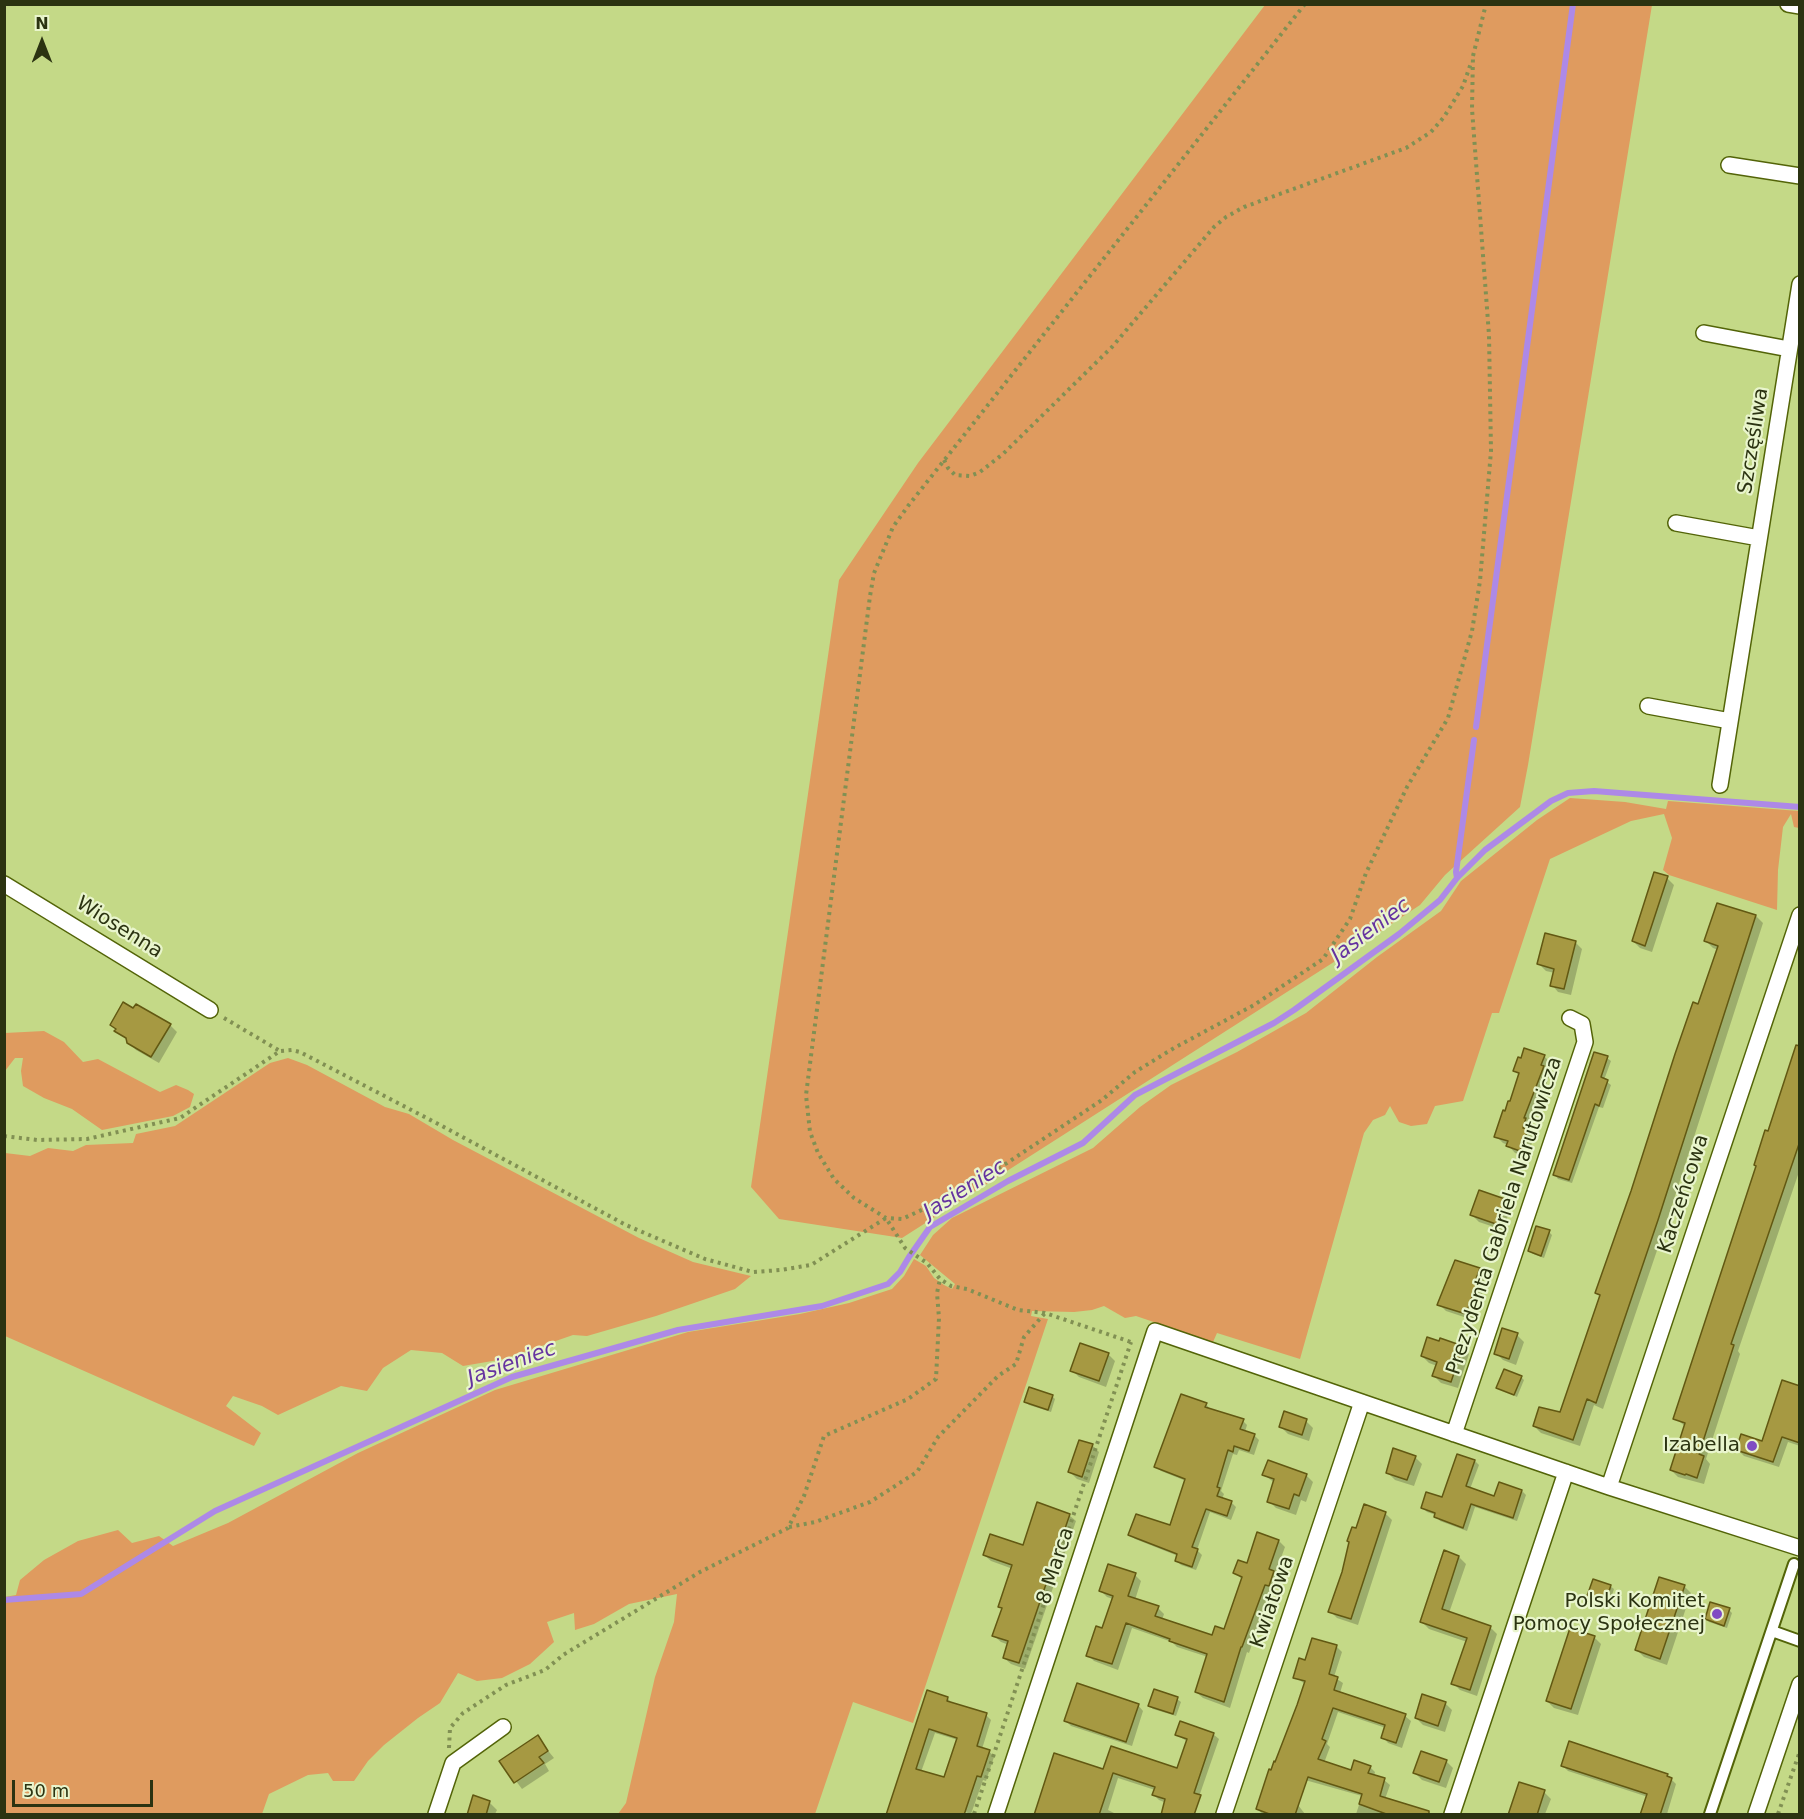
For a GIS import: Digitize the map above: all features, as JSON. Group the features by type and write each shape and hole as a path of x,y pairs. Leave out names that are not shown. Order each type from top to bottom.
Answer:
{"street":[{"path":"1788,4 1800,6"},
{"path":"1730,165 1800,176"},
{"name":"Szczęśliwa","path":"1720,785 1800,284"},
{"path":"1704,333 1789,349"},
{"path":"1676,523 1759,538"},
{"path":"1648,706 1730,721"},
{"name":"Wiosenna","path":"4,884 210,1010"},
{"name":"Kaczeńcowa","path":"1609,1487 1800,915"},
{"name":"Prezydenta Gabriela Narutowicza","path":"1454,1434 1585,1042 1582,1024 1570,1018"},
{"name":"8 Marca","path":"996,1815 1155,1331 1362,1402"},
{"path":"1362,1402 1609,1487 1800,1548"},
{"name":"Kwiatowa","path":"1224,1815 1362,1402"},
{"path":"1452,1815 1566,1472"},
{"path":"1710,1815 1794,1564"},
{"path":"1772,1631 1800,1641"},
{"path":"1756,1815 1800,1684"},
{"path":"436,1815 453,1763 503,1727"}],"path":[{"path":"1149,1349 1045,1313 1018,1310 968,1289 951,1286 940,1279 927,1263 905,1248 886,1218 854,1198 834,1179 818,1153 810,1132 806,1095 870,596 874,573 893,527 944,459 1305,4"},
{"path":"944,459 955,476 970,476 980,472 1003,454 1112,347 1214,227 1226,217 1244,207 1406,148 1431,132 1454,102 1469,71 1486,4"},
{"path":"4,1136 37,1140 87,1139 180,1118 280,1051 292,1050 300,1052 626,1225 705,1259 753,1272 781,1270 811,1265 886,1218 902,1219 1007,1163 1102,1100 1135,1072 1254,1005 1323,959 1350,919 1366,873 1407,787 1448,718 1472,631 1480,581 1491,451 1489,335 1472,109 1473,55"},
{"path":"210,1010 280,1051"},
{"path":"788,1528 804,1496 824,1436 908,1399 936,1379 939,1318 937,1293 940,1279"},
{"path":"453,1763 448,1744 450,1728 463,1713 506,1685 545,1670 562,1655 700,1572 788,1528 815,1522 870,1502 917,1472 938,1437 998,1376 1016,1364 1024,1337 1045,1313"},
{"path":"974,1815 1131,1342"},
{"path":"1778,1815 1800,1751"}],"shaded area":[{"path":"1265,5 1652,5 1520,807 1445,875 1420,905 902,1238 779,1219 751,1187 839,580 918,463"},
{"path":"1570,798 1625,802 1666,809 1668,801 1799,811 1799,828 1794,827 1791,814 1783,827 1778,870 1777,910 1669,875 1663,870 1672,838 1664,814 1631,821 1550,859 1499,1013 1492,1013 1463,1101 1435,1106 1427,1124 1411,1126 1399,1122 1390,1106 1385,1115 1373,1120 1364,1133 1300,1359 1217,1333 1213,1342 1136,1316 1125,1318 1104,1306 1074,1312 1032,1311 1031,1316 1048,1319 913,1723 853,1702 815,1814 618,1814 626,1803 655,1677 674,1622 677,1594 629,1604 594,1624 575,1630 574,1613 547,1622 554,1642 530,1664 502,1678 477,1681 458,1673 440,1703 384,1745 368,1761 354,1781 333,1781 328,1773 308,1775 269,1794 262,1814 5,1814 5,1597 16,1595 20,1580 44,1560 78,1541 118,1530 132,1543 159,1536 173,1546 228,1523 358,1453 495,1390 688,1332 800,1314 849,1303 892,1289 904,1276 914,1259 926,1266 934,1278 952,1289 955,1284 920,1255 933,1235 952,1218 1093,1148 1140,1107 1171,1085 1237,1052 1306,1013 1377,957 1441,911 1461,881 1537,820"},
{"path":"44,1031 64,1042 83,1062 98,1059 160,1092 176,1085 188,1090 194,1094 190,1107 173,1116 102,1130 72,1109 44,1098 23,1086 21,1071 23,1058 15,1058 5,1071 5,1033"},
{"path":"288,1058 307,1065 385,1107 409,1114 453,1140 639,1238 693,1262 751,1276 735,1289 656,1316 587,1336 573,1335 504,1359 463,1366 442,1353 411,1350 383,1368 367,1391 341,1386 278,1415 262,1406 233,1396 226,1406 261,1433 254,1446 5,1336 5,1153 30,1156 48,1148 73,1151 86,1145 133,1143 136,1134 175,1126 270,1063"}],"building":[{"path":"1654,872 1668,876 1645,946 1632,941"},
{"path":"1717,903 1756,915 1658,1220 1596,1403 1587,1399 1573,1440 1533,1426 1539,1407 1560,1412 1600,1295 1595,1293 1675,1054 1693,1002 1698,1004 1718,946 1704,941"},
{"path":"1545,933 1576,941 1564,989 1550,986 1554,969 1537,964"},
{"path":"123,1002 133,1008 136,1004 171,1024 151,1057 127,1043 126,1038 114,1031 116,1029 110,1025"},
{"path":"1796,1045 1800,1046 1800,1141 1731,1344 1734,1345 1699,1454 1704,1456 1697,1478 1670,1470 1685,1423 1673,1419 1756,1166 1754,1165 1765,1130 1768,1131"},
{"path":"1524,1048 1545,1055 1541,1065 1544,1066 1524,1118 1526,1118 1523,1128 1528,1129 1520,1151 1506,1146 1508,1141 1494,1137 1503,1110 1505,1111 1510,1101 1519,1073 1513,1071"},
{"path":"1594,1052 1608,1056 1601,1077 1608,1080 1599,1106 1595,1104 1569,1180 1553,1175"},
{"path":"1479,1190 1505,1199 1496,1224 1470,1215"},
{"path":"1536,1226 1550,1230 1541,1256 1528,1251"},
{"path":"1455,1260 1480,1268 1466,1314 1437,1305"},
{"path":"1502,1328 1518,1333 1509,1359 1494,1354"},
{"path":"1427,1337 1439,1341 1440,1338 1463,1346 1451,1382 1432,1376 1437,1362 1421,1356"},
{"path":"1080,1343 1109,1353 1099,1381 1070,1371"},
{"path":"1504,1369 1522,1376 1514,1395 1496,1388"},
{"path":"1782,1380 1800,1386 1800,1443 1782,1437 1773,1462 1736,1450 1741,1434 1762,1441"},
{"path":"1029,1387 1053,1395 1048,1410 1024,1402"},
{"path":"1181,1394 1207,1403 1205,1407 1244,1419 1240,1429 1255,1434 1249,1451 1234,1446 1233,1452 1228,1450 1217,1487 1220,1488 1217,1496 1232,1501 1227,1516 1206,1509 1192,1547 1198,1549 1192,1567 1175,1561 1177,1554 1128,1535 1136,1514 1170,1525 1185,1479 1154,1467"},
{"path":"1284,1411 1307,1419 1302,1435 1279,1427"},
{"path":"1079,1440 1093,1444 1082,1477 1068,1472"},
{"path":"1393,1448 1416,1456 1407,1480 1386,1473"},
{"path":"1457,1454 1475,1460 1466,1486 1494,1496 1499,1482 1522,1490 1513,1518 1471,1504 1463,1528 1434,1517 1435,1513 1421,1508 1426,1492 1442,1497"},
{"path":"1268,1460 1307,1474 1299,1496 1294,1494 1289,1509 1267,1502 1274,1479 1262,1475"},
{"path":"1037,1502 1070,1514 1019,1663 1003,1658 1008,1641 992,1636 1002,1608 998,1607 1012,1565 983,1555 990,1534 1023,1545"},
{"path":"1364,1504 1386,1512 1351,1619 1328,1612 1342,1572 1349,1542 1347,1541 1352,1527 1356,1528"},
{"path":"1257,1532 1279,1540 1269,1569 1274,1571 1269,1586 1265,1585 1241,1647 1224,1702 1195,1692 1207,1654 1126,1623 1112,1664 1086,1656 1096,1626 1102,1628 1113,1596 1099,1591 1108,1564 1136,1573 1128,1596 1159,1606 1155,1616 1212,1635 1215,1626 1224,1629 1242,1577 1233,1573 1238,1560 1247,1563"},
{"path":"1444,1550 1459,1556 1442,1609 1491,1626 1470,1690 1451,1684 1467,1638 1420,1622"},
{"path":"1659,1577 1685,1585 1660,1659 1635,1650"},
{"path":"1593,1579 1611,1585 1606,1601 1587,1596"},
{"name":"Polski Komitet Pomocy Społecznej","path":"1710,1602 1730,1608 1724,1626 1705,1619"},
{"path":"1570,1628 1595,1636 1571,1709 1546,1701"},
{"path":"1312,1638 1337,1645 1329,1674 1338,1677 1334,1690 1406,1714 1396,1743 1381,1738 1385,1725 1333,1708 1322,1739 1326,1741 1318,1759 1351,1770 1354,1760 1371,1766 1368,1773 1385,1778 1380,1796 1429,1811 1429,1815 1389,1815 1359,1804 1362,1794 1308,1777 1295,1815 1272,1815 1256,1809 1269,1769 1271,1770 1275,1762 1305,1681 1293,1678 1299,1658 1305,1660"},
{"path":"1077,1683 1139,1704 1126,1742 1064,1721"},
{"path":"1154,1689 1178,1697 1173,1714 1148,1706"},
{"path":"927,1690 948,1697 947,1701 987,1713 977,1746 990,1750 981,1777 977,1776 964,1815 886,1815","holes":["929,1729 957,1738 944,1777 916,1769"]},
{"path":"1422,1694 1446,1702 1438,1726 1415,1718"},
{"path":"1180,1721 1214,1733 1194,1793 1201,1795 1194,1815 1161,1815 1165,1799 1152,1795 1155,1787 1113,1773 1099,1815 1034,1815 1054,1753 1103,1769 1111,1746 1177,1768 1187,1739 1175,1735"},
{"path":"538,1735 548,1751 539,1757 544,1763 514,1783 499,1761"},
{"path":"1569,1741 1668,1774 1667,1776 1672,1778 1660,1815 1640,1815 1647,1794 1561,1766"},
{"path":"1421,1751 1447,1760 1439,1782 1413,1773"},
{"path":"1519,1782 1545,1790 1537,1815 1508,1815"},
{"path":"473,1795 490,1801 486,1815 467,1815"}],"waterway":[{"path":"1476,727 1573,4"},
{"path":"1457,878 1474,740"},
{"name":"Jasieniec","path":"4,1600 81,1594 215,1511 512,1377 678,1330 822,1306 888,1284 900,1272 930,1227 1008,1181 1083,1143 1135,1095 1274,1023 1294,1010 1399,934 1440,900 1457,878 1485,850 1551,801 1568,793 1594,791 1800,807"}],"place":[{"name":"Izabella","path":"1752,1446"},
{"name":"Polski Komitet Pomocy Społecznej","path":"1717,1614"}]}
